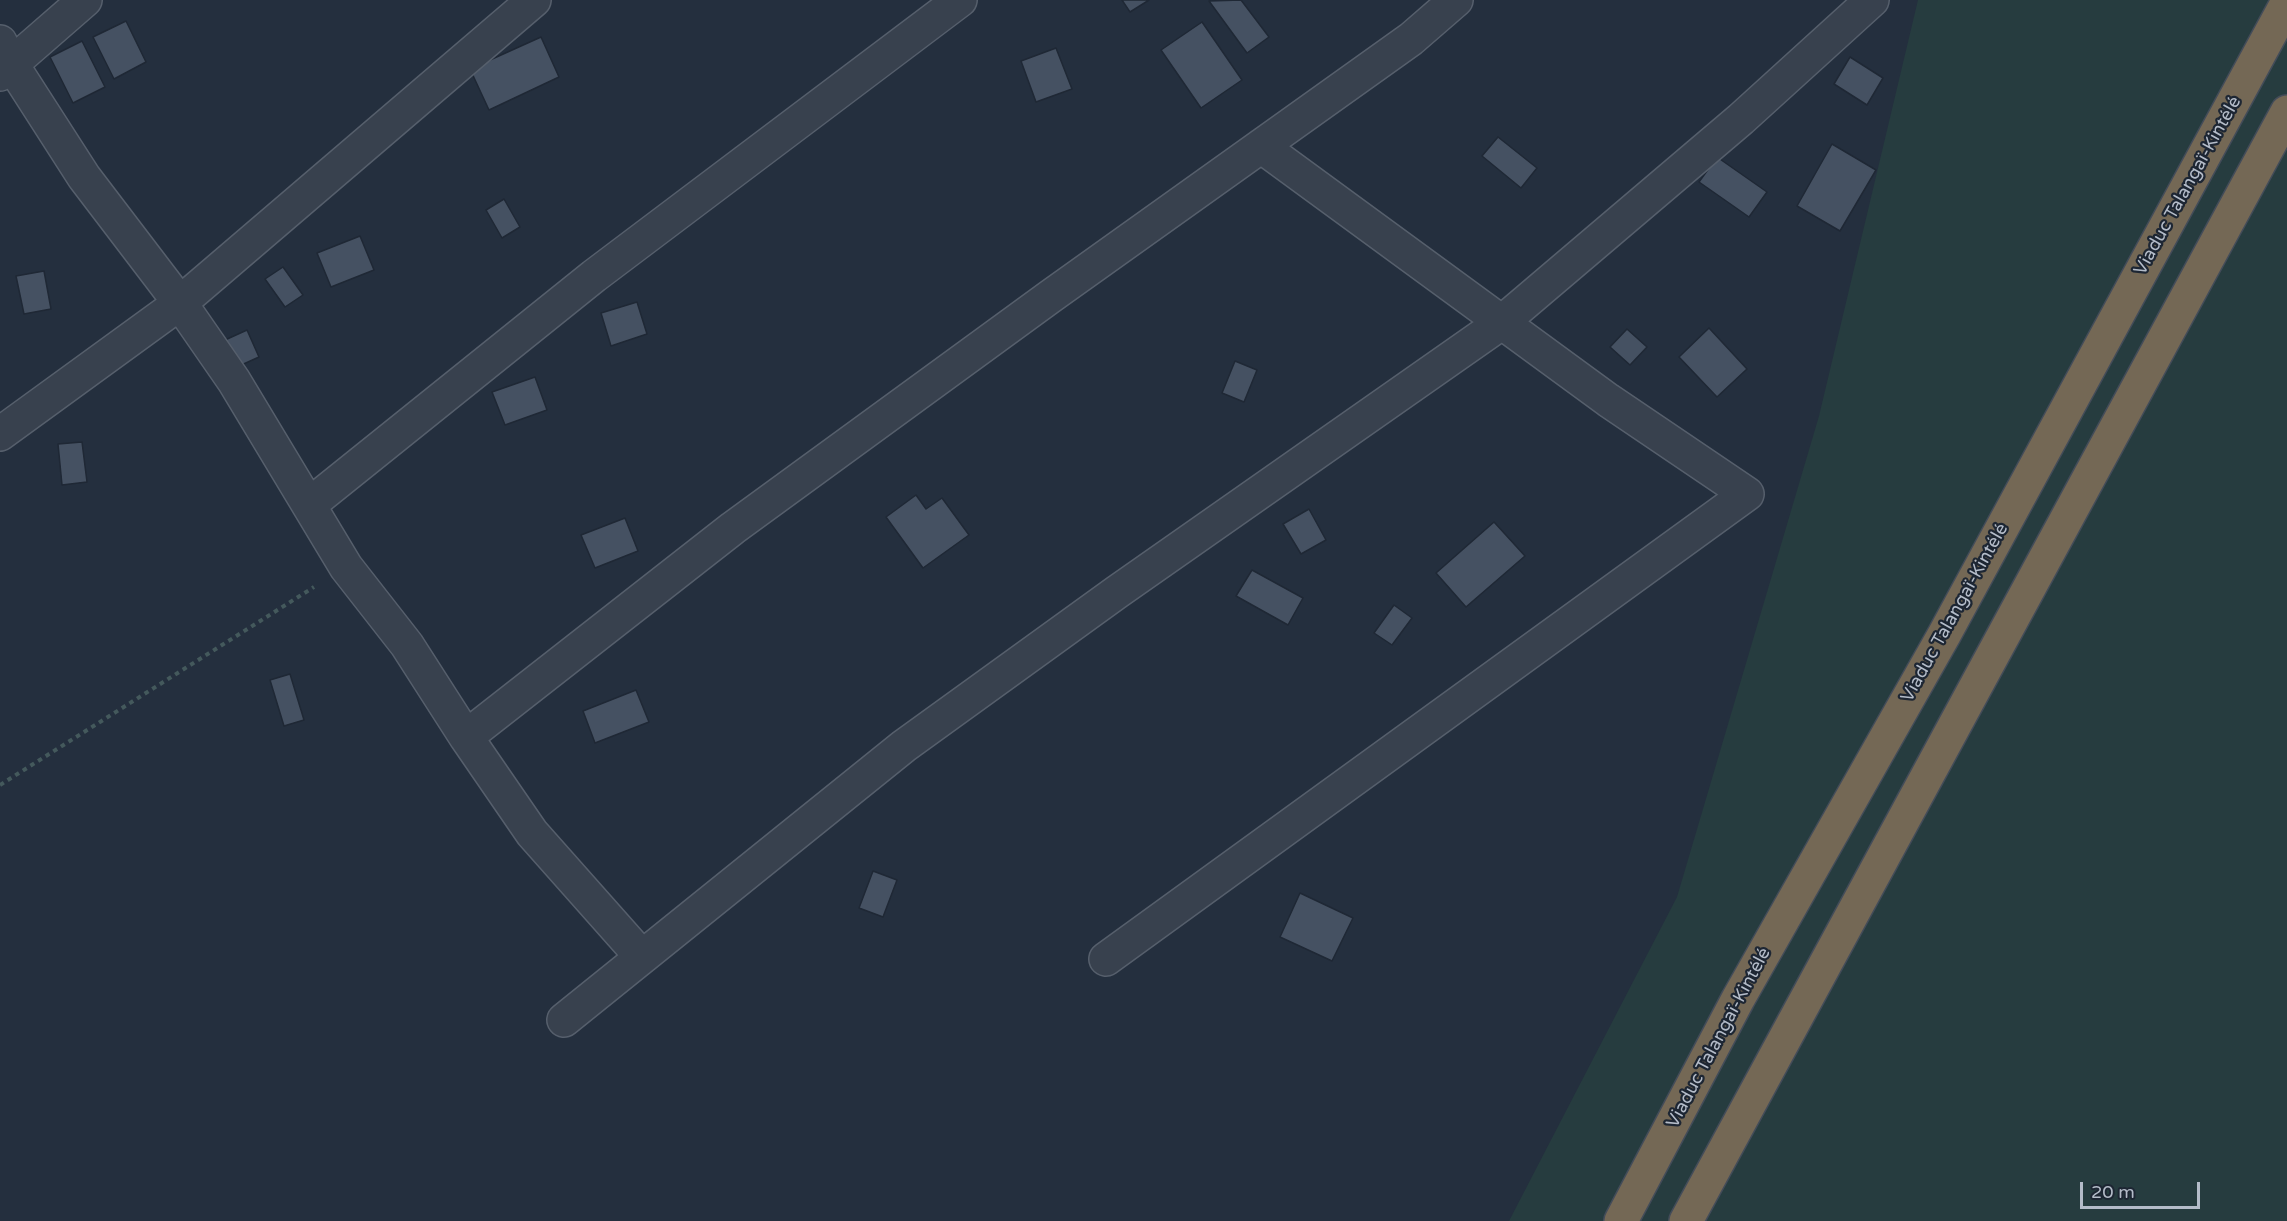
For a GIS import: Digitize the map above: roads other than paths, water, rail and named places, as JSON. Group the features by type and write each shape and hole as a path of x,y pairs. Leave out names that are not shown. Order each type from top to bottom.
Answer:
{"highway":[{"name":"Viaduc Talangaï-Kintélé","path":"1621,1221 1738,999 1944,635 2287,3"},
{"path":"1686,1221 2287,111"}],"street":[{"path":"85,0 4,60 84,177 180,303 234,381 346,567 407,645 466,737 532,833 642,957"},
{"path":"0,434 180,303 534,0"},
{"path":"309,505 594,276 960,0"},
{"path":"466,737 733,528 1410,39 1456,0"},
{"path":"564,1020 904,746 1117,592 1501,323 1741,119 1872,0"},
{"path":"1106,959 1747,494 1608,400 1261,146"}]}
